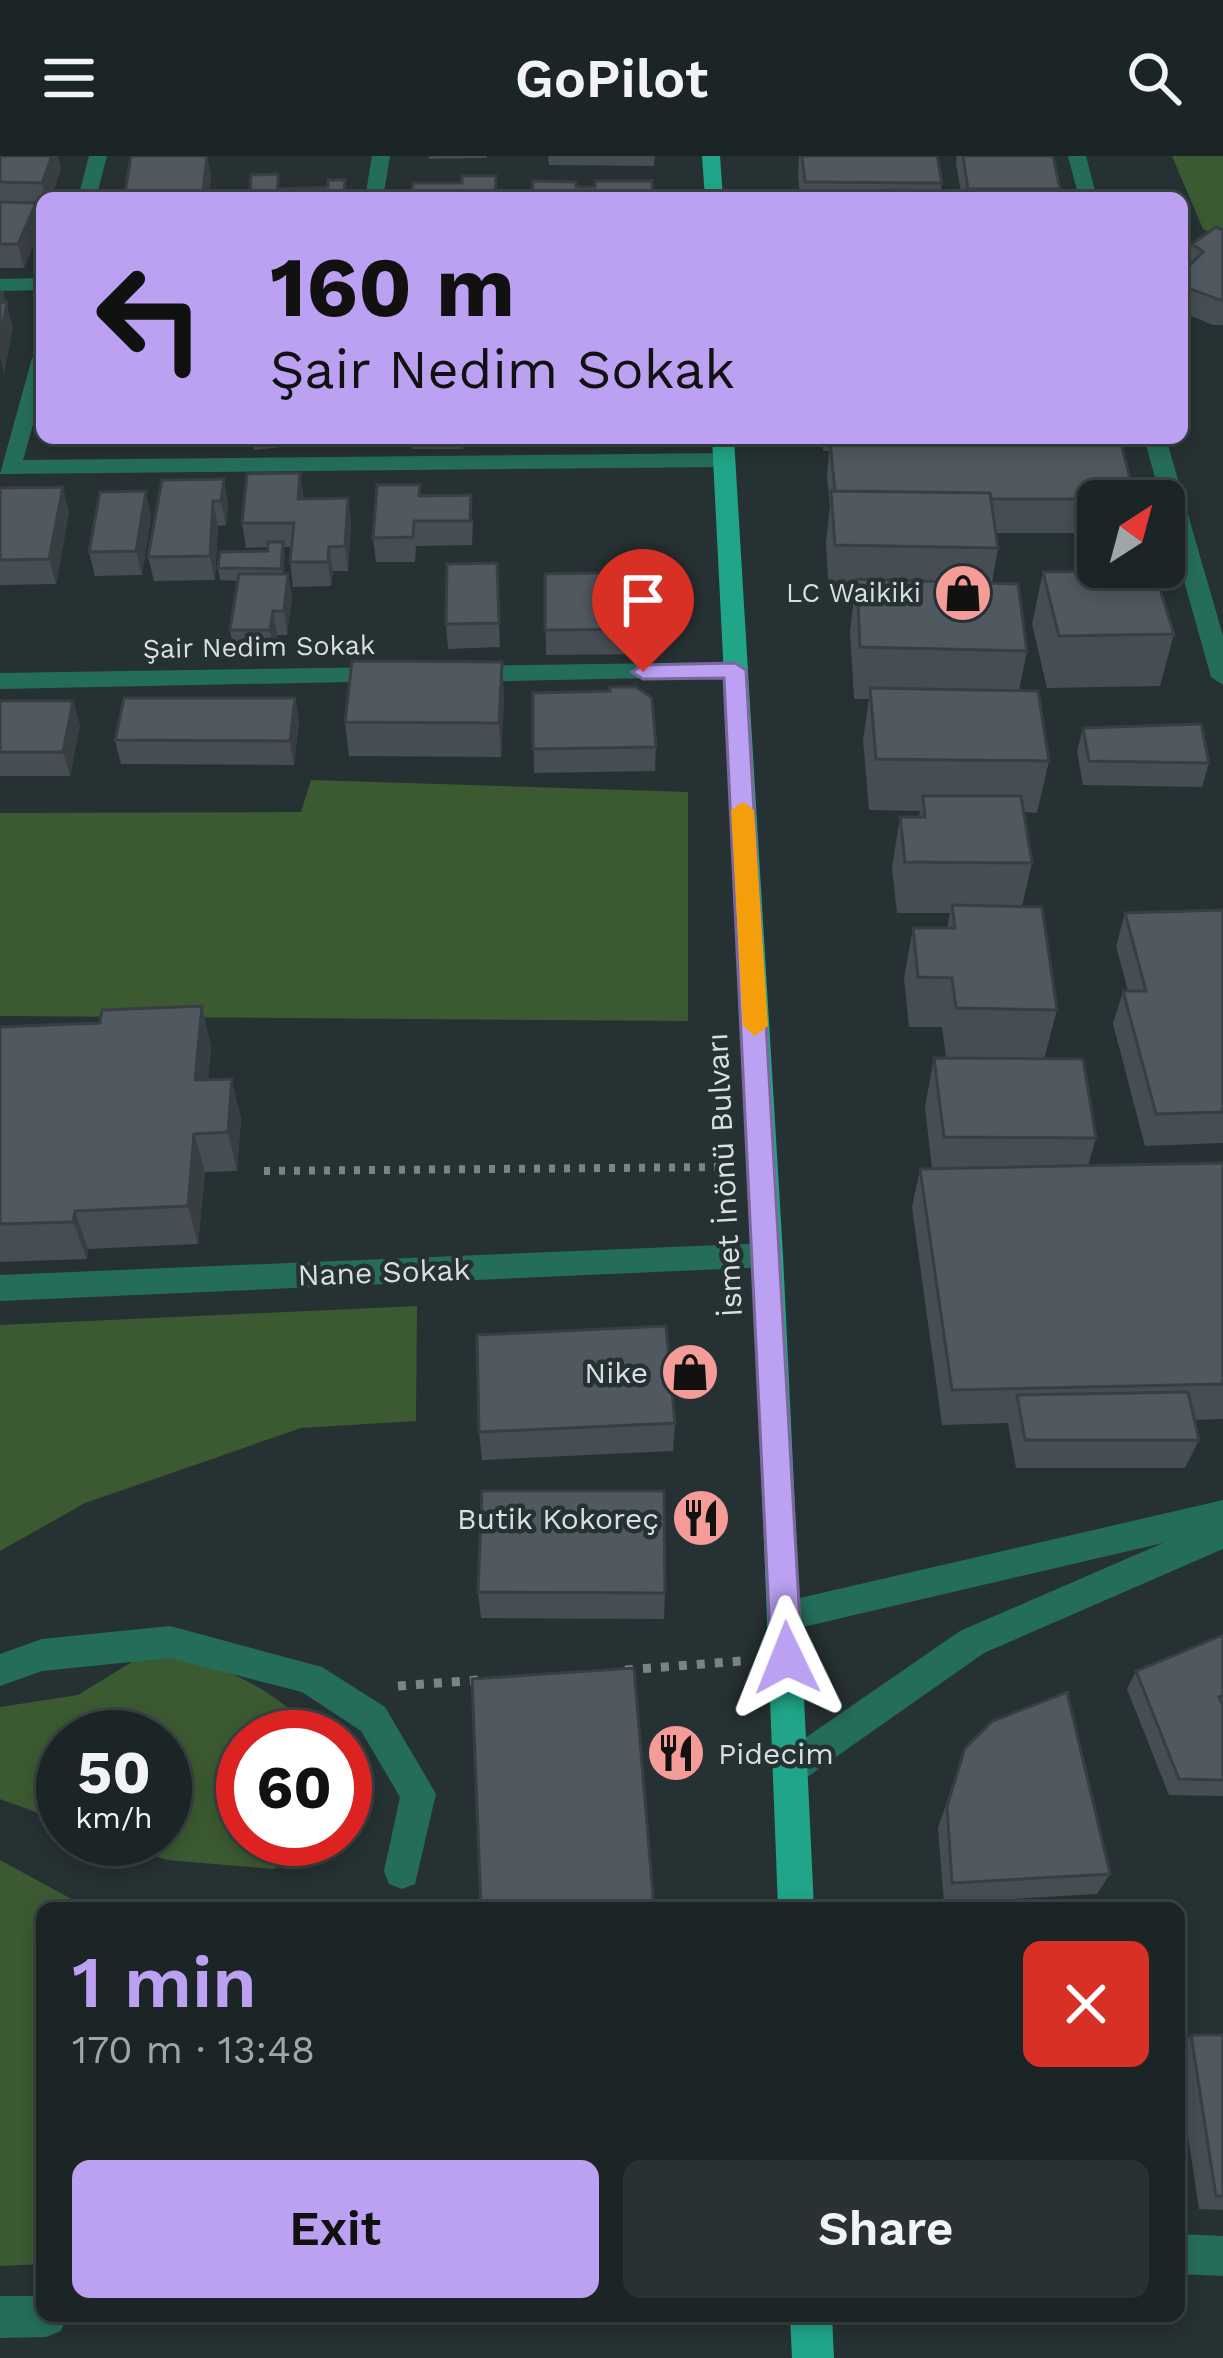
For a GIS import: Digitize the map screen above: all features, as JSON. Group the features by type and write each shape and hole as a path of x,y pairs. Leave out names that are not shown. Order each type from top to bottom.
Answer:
{"main road":[{"path":"711,156 713,192"},
{"name":"İsmet İnönü Bulvarı","path":"724,449 768,1255 796,1902"},
{"path":"811,2322 813,2358"}],"street":[{"path":"88,192 98,156"},
{"path":"375,192 381,156"},
{"path":"1077,156 1086,192"},
{"path":"0,285 36,284"},
{"path":"36,376 5,466 333,449 724,449"},
{"path":"1156,444 1223,677"},
{"name":"Şair Nedim Sokak","path":"0,681 735,670"},
{"name":"Nane Sokak","path":"0,1288 768,1255"},
{"path":"785,1615 1222,1532"},
{"path":"790,1768 972,1642 1222,1532"},
{"path":"0,1670 42,1655 170,1642 310,1678 373,1719 418,1794 402,1870"},
{"path":"1185,2254 1223,2256"},
{"path":"0,2317 36,2316"}],"path":[{"path":"264,1171 763,1167"},
{"path":"604,1671 787,1658"},
{"path":"331,1690 490,1679"}],"green space":[{"path":"1172,156 1223,156 1223,239 1203,229"},
{"path":"311,780 688,792 688,1021 0,1016 0,813 301,812"},
{"path":"417,1306 416,1421 301,1428 85,1503 0,1551 0,1325"},
{"path":"148,1652 240,1678 289,1710 216,1710 216,1864 192,1862 192,1710 36,1710 36,1812 0,1799 0,1707 78,1695"},
{"path":"0,1860 77,1902 36,1902 36,2264 0,2266"}],"building":[{"path":"0,156 52,156 42,183 0,182"},
{"path":"131,156 207,156 203,191 125,192"},
{"path":"802,156 937,156 942,183 805,182"},
{"path":"963,156 1053,156 1060,189 968,189"},
{"path":"278,174 278,189 328,187 328,180 345,180 344,192 250,192 251,175"},
{"path":"462,176 496,176 495,192 412,192 413,183 462,183"},
{"path":"533,181 595,187 595,181 652,181 653,192 532,192"},
{"path":"0,202 36,203 18,244 0,244"},
{"path":"1216,227 1223,230 1223,301 1188,288 1188,267 1203,252 1192,244"},
{"path":"0,292 1,303 7,302 0,339"},
{"path":"830,444 1121,444 1130,480 1077,480 1077,499 991,499 990,493 835,491"},
{"path":"300,473 298,499 348,498 345,546 329,547 328,562 290,562 294,523 242,523 247,474"},
{"path":"224,479 221,501 213,501 210,556 148,557 162,480"},
{"path":"377,485 420,485 419,496 471,495 470,521 414,521 413,537 373,538"},
{"path":"63,487 49,559 0,560 0,488"},
{"path":"146,491 136,551 89,552 100,492"},
{"path":"831,491 990,493 998,548 835,545"},
{"path":"268,542 283,542 281,569 218,568 220,552 268,551"},
{"path":"497,563 499,623 446,624 447,564"},
{"path":"1077,571 1077,588 1160,588 1174,634 1059,636 1043,572"},
{"path":"655,572 657,601 665,601 666,623 653,623 654,629 545,630 545,574"},
{"path":"239,574 288,574 284,611 273,611 270,630 230,630"},
{"path":"857,579 1018,584 1027,651 860,647"},
{"path":"352,661 502,662 499,723 345,722"},
{"path":"610,687 636,687 652,698 656,747 533,749 533,693 610,691"},
{"path":"870,688 1038,691 1049,761 876,759"},
{"path":"124,698 295,698 290,741 115,740"},
{"path":"0,701 73,701 63,752 0,752"},
{"path":"1201,724 1209,763 1089,761 1083,728"},
{"path":"923,796 1021,796 1032,863 905,862 900,817 925,817"},
{"path":"952,905 1042,907 1057,1010 956,1008 952,978 918,977 913,928 955,928"},
{"path":"1223,910 1223,1112 1156,1114 1123,991 1146,991 1125,913"},
{"path":"202,1006 195,1080 232,1079 228,1132 194,1134 188,1206 75,1211 73,1222 0,1224 0,1027 100,1023 102,1010"},
{"path":"934,1058 1083,1059 1096,1138 944,1137"},
{"path":"1223,1163 1223,1384 952,1390 920,1169"},
{"path":"666,1326 675,1423 479,1432 477,1335"},
{"path":"1188,1392 1199,1440 1025,1440 1017,1395"},
{"path":"482,1491 664,1491 665,1593 478,1592"},
{"path":"1223,1635 1223,1696 1219,1697 1223,1780 1179,1779 1136,1671"},
{"path":"634,1668 654,1902 481,1902 472,1679"},
{"path":"1067,1692 1110,1874 952,1883 947,1806 965,1748 993,1721"},
{"path":"1191,2035 1223,2035 1223,2196 1216,2196"}],"slow traffic":[{"path":"743,810 755,1026"}],"place":[{"name":"LC Waikiki","path":"963,593"},
{"name":"Nike","path":"690,1372"},
{"name":"Butik Kokoreç","path":"701,1518"},
{"name":"Pidecim","path":"676,1753"}],"route":[{"path":"643,672 735,670 787,1658"}]}
